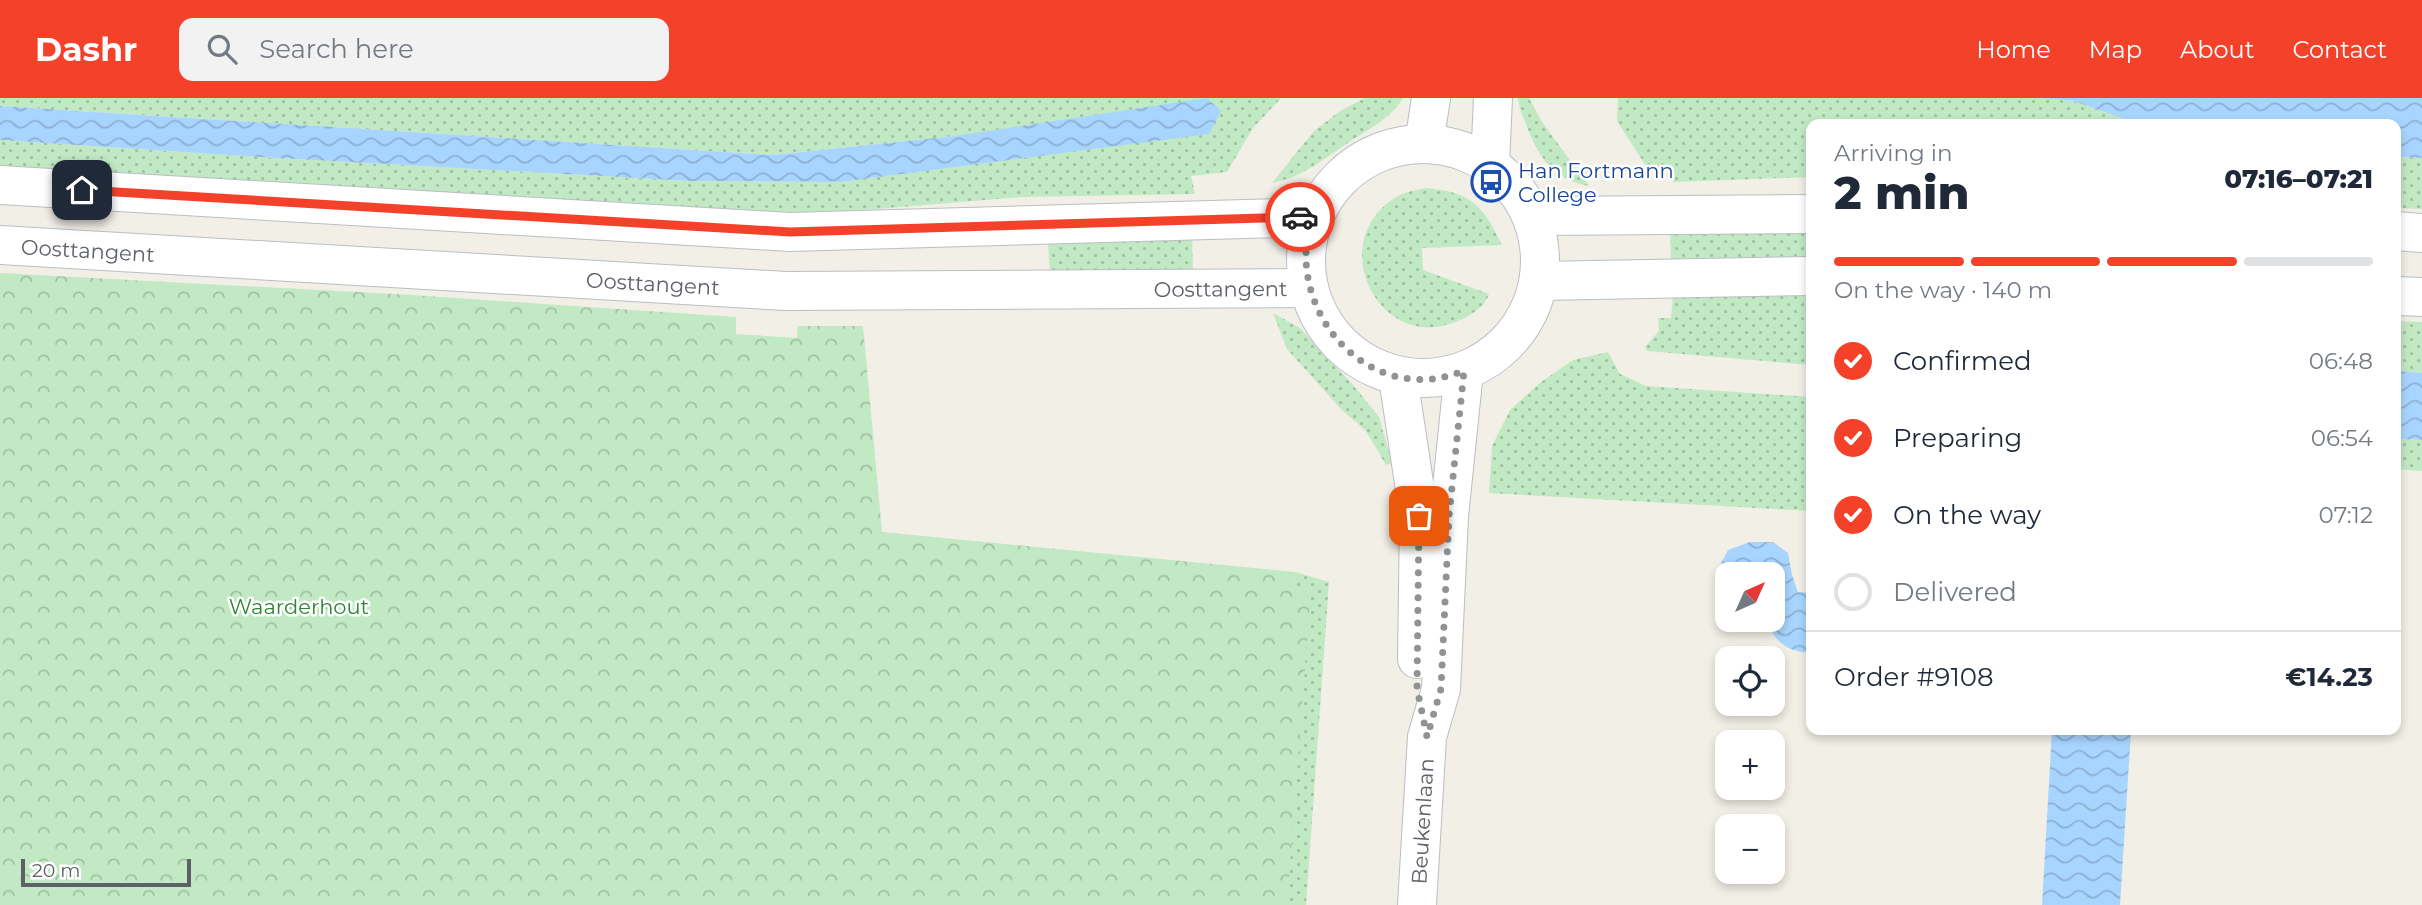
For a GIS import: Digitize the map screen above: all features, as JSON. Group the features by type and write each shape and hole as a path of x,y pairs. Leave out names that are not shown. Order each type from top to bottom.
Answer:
{"main road":[{"path":"1424,144 1432,98"},
{"path":"1490,164 1493,98"},
{"path":"1416,143 1449,146 1484,159 1490,164 1513,184 1533,216 1541,248 1540,281 1528,317 1503,349 1470,370 1432,379 1398,377 1367,365 1340,345 1321,319 1308,288 1306,252 1314,217 1330,188 1354,165 1384,149 1416,143"},
{"path":"0,185 790,232 1314,217"},
{"path":"1533,216 1806,214"},
{"path":"2401,231 2422,233"},
{"name":"Oosttangent","path":"0,245 786,291 1308,288"},
{"path":"1540,281 1806,276"},
{"path":"2401,296 2422,297"},
{"name":"Beukenlaan","path":"1417,905 1427,737 1441,689 1449,516 1464,371"},
{"name":"Beukenlaan","path":"1398,377 1419,516 1417,688 1427,737"}],"green space":[{"path":"0,98 1281,98 1253,128 1227,172 1191,176 1195,194 1022,197 792,216 0,168 0,140 690,181 840,182 1017,158 955,136 772,155 0,106"},
{"path":"1365,98 1403,98 1385,118 1322,161 1294,176 1272,183 1314,131 1340,111"},
{"path":"1518,98 1529,98 1542,122 1589,186 1566,178 1548,165 1531,136"},
{"path":"1618,98 2038,98 2074,101 2124,119 1806,119 1806,177 1673,182 1671,171 1648,169 1617,121"},
{"path":"2401,157 2422,158 2422,209 2401,208"},
{"path":"1426,188 1454,193 1474,203 1488,220 1502,245 1422,248 1423,270 1489,294 1481,307 1458,321 1429,327 1404,322 1384,308 1369,287 1363,263 1364,238 1377,214 1400,195"},
{"path":"1806,225 1806,258 1671,259 1670,227"},
{"path":"1192,237 1193,272 1050,273 1048,240"},
{"name":"Waarderhout","path":"0,273 412,295 736,317 736,334 797,338 798,326 863,326 882,532 1295,572 1294,587 1311,589 1287,905 0,905"},
{"path":"1806,295 1806,365 1647,351 1645,347 1659,331 1658,318 1671,318 1673,297"},
{"path":"1273,313 1300,328 1379,417 1392,463 1386,465 1366,431 1341,409 1287,349"},
{"path":"2401,321 2422,322 2422,373 2401,371"},
{"path":"1608,352 1620,374 1646,386 1806,397 1806,511 1489,493 1492,446 1510,410 1541,382 1573,360"},
{"path":"2401,439 2422,440 2422,471 2401,469"},
{"path":"1295,572 1329,582 1306,905 1270,905"}],"water":[{"path":"1207,98 1221,111 1209,134 840,182 690,181 0,140 0,106 772,155 955,136"},
{"path":"2038,98 2422,98 2422,158 2401,157 2401,119 2124,119 2074,101"},
{"path":"2401,371 2422,373 2422,440 2401,439"},
{"path":"1750,542 1773,542 1788,553 1798,592 1806,593 1806,652 1783,645 1772,632 1785,632 1785,562 1722,562 1728,550"},
{"path":"2052,735 2131,735 2120,905 2042,905"}],"way so far":[{"path":"1300,217 1314,217 1306,252 1308,288 1321,319 1340,345 1367,365 1398,377 1432,379 1464,371 1449,516 1441,689 1427,737 1417,688 1419,516"}],"place":[{"name":"Han Fortmann College","path":"1491,182"}],"route":[{"path":"82,190 790,232 1300,217"}]}
